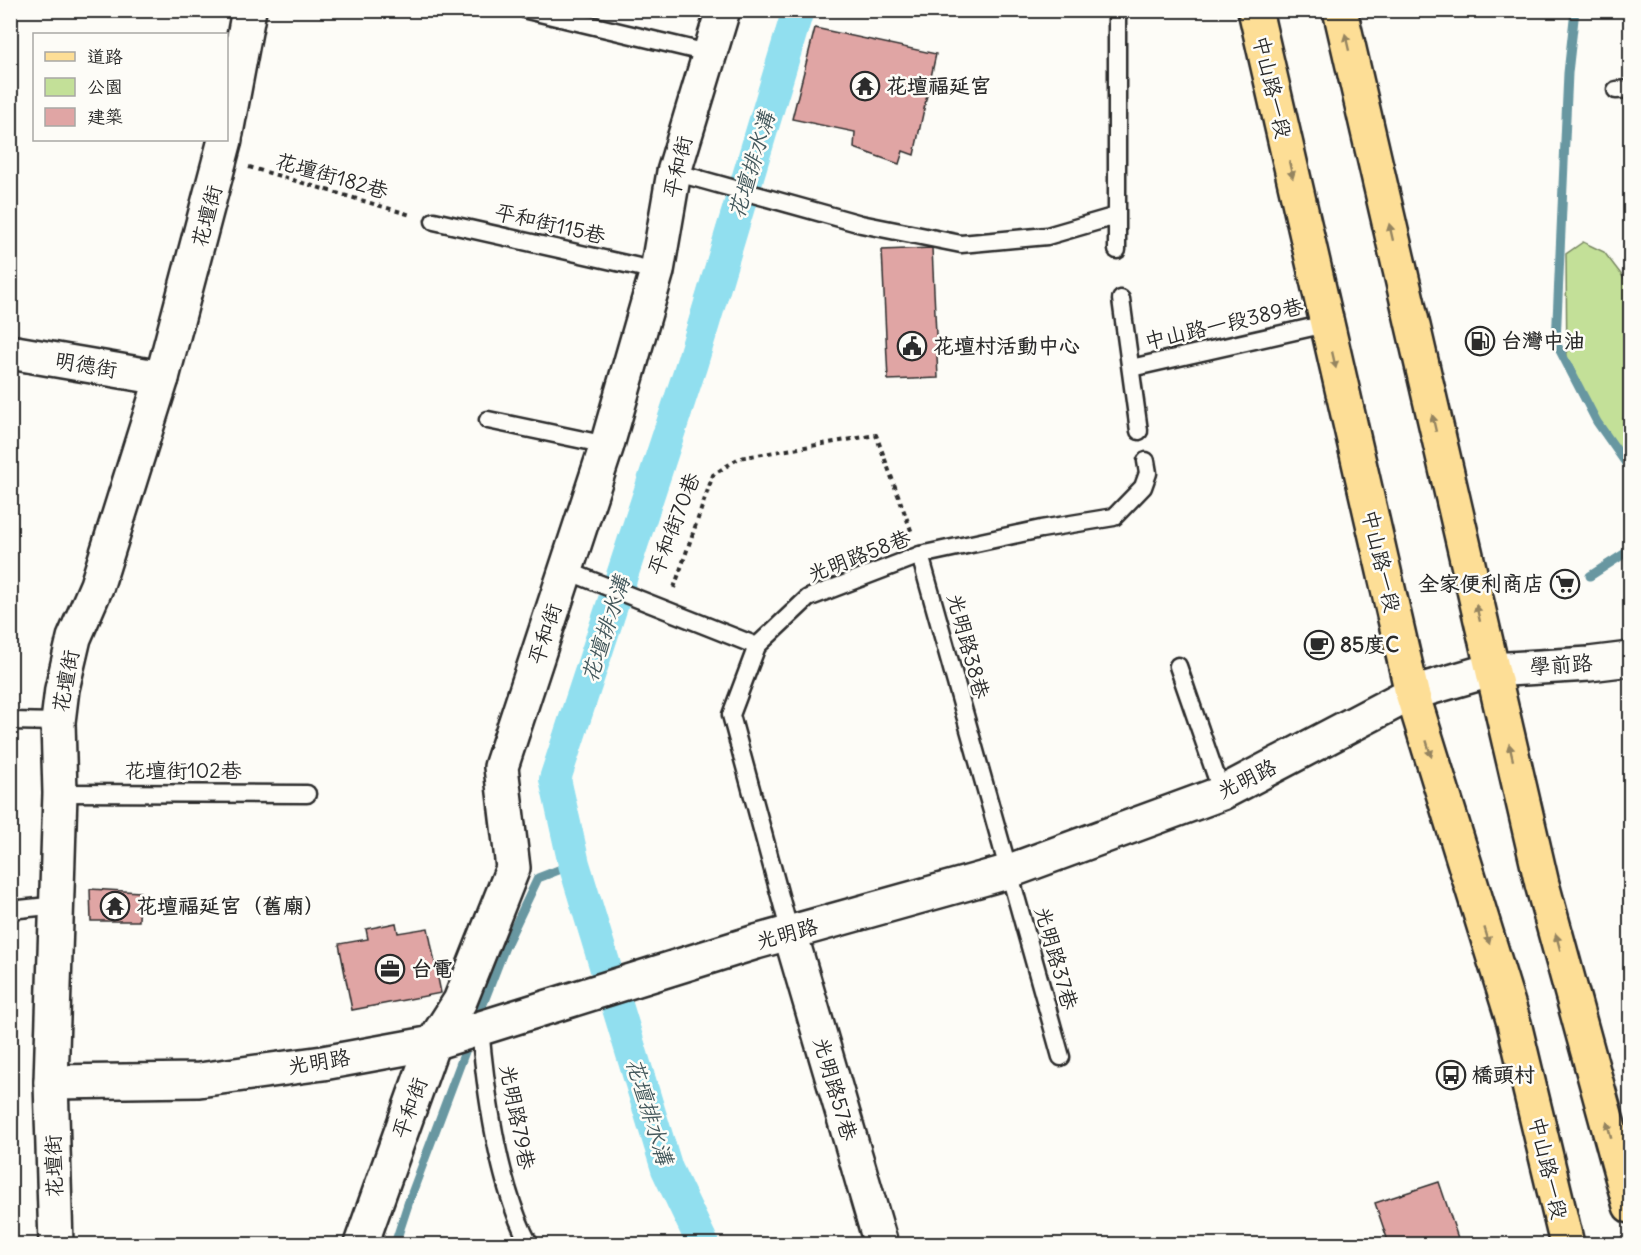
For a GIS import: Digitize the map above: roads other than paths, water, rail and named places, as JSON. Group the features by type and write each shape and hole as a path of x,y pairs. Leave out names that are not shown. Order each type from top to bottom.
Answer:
{"main road":[{"name":"中山路一段","path":"1255,10 1412,693 1514,1023 1567,1245"},
{"path":"1340,10 1542,884 1630,1206"}],"street":[{"name":"花壇街","path":"228,127 249,10"},
{"name":"平和街","path":"361,1245 433,1043 460,1001 513,868 501,767 608,445 657,271 674,172 708,53 723,10"},
{"name":"花壇街","path":"56,1245 51,1082 58,905 60,793 58,722 74,638 97,585 162,378 225,144"},
{"name":"明德街","path":"10,352 162,378"},
{"name":"學前路","path":"1491,670 1630,659"},
{"name":"光明路","path":"51,1082 200,1080 433,1043 790,933 1007,872 1222,793 1412,693 1491,670"},
{"name":"光明路57巷","path":"790,933 881,1245"}],"lane":[{"path":"527,10 708,53"},
{"path":"1117,10 1117,250"},
{"path":"674,172 861,224 961,244 1047,236 1116,216"},
{"name":"平和街115巷","path":"434,221 657,271"},
{"name":"中山路一段389巷","path":"1121,299 1139,431"},
{"name":"中山路一段389巷","path":"1131,368 1326,324"},
{"path":"488,420 608,445"},
{"name":"光明路58巷","path":"790,933 731,715 758,646 808,598 920,555 1041,529 1114,517 1143,487 1148,473 1146,460"},
{"name":"光明路38巷","path":"920,555 1007,872"},
{"name":"平和街70巷","path":"565,570 665,612 758,646"},
{"path":"1178,666 1222,793"},
{"path":"10,721 58,722"},
{"name":"花壇街102巷","path":"60,793 307,794"},
{"name":"光明路37巷","path":"1007,872 1061,1057"},
{"path":"10,910 58,905"},
{"path":"460,1001 480,1028"},
{"name":"光明路79巷","path":"480,1028 486,1095 516,1219 529,1245"}],"waterway":[{"name":"花壇排水溝","path":"703,1244 667,1169 574,864 555,779 692,363 798,10"},
{"path":"1575,10 1568,73 1556,343 1597,422 1630,469"},
{"path":"1590,576 1630,550"},
{"path":"476,1022 505,947 538,878 574,864"},
{"path":"395,1244 469,1041"}],"place":[{"name":"花壇福延宮","path":"865,86"},
{"name":"台灣中油","path":"1480,341"},
{"name":"花壇村活動中心","path":"912,346"},
{"name":"全家便利商店","path":"1565,584"},
{"name":"85度C","path":"1319,645"},
{"name":"花壇福延宮（舊廟）","path":"115,906"},
{"name":"台電","path":"390,969"},
{"name":"橋頭村","path":"1451,1075"}]}
